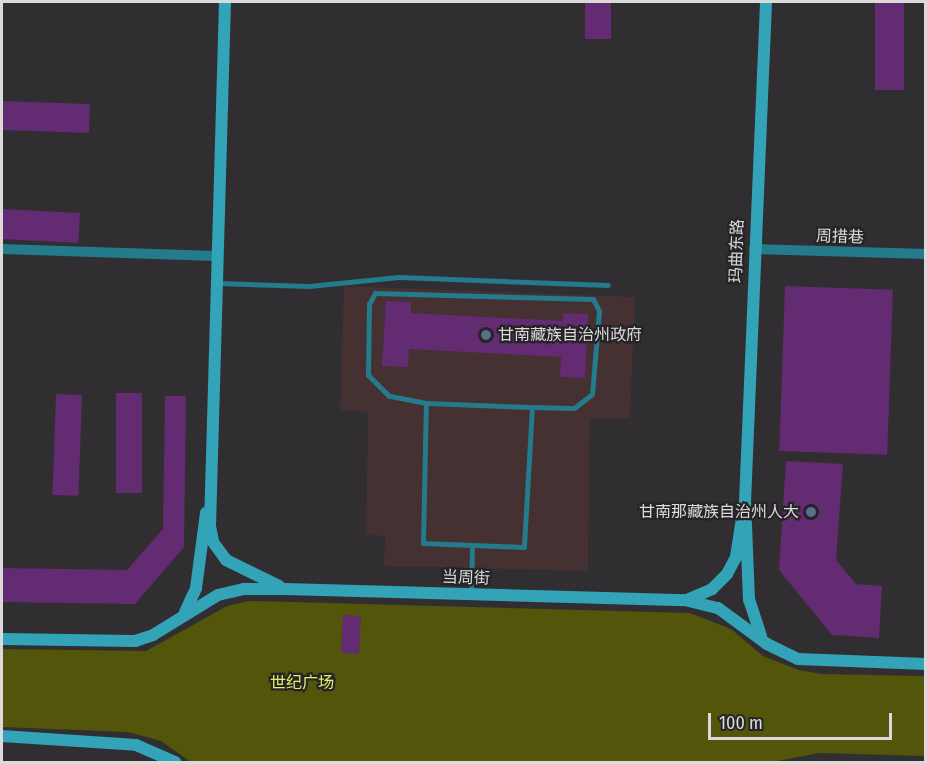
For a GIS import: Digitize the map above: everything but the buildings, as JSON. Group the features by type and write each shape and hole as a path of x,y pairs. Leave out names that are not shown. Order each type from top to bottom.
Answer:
{"street":[{"path":"225,2 208,506 213,542 219,554 249,574 285,589"},
{"name":"玛曲东路","path":"745,502 753,249 766,2"},
{"path":"2,249 216,256"},
{"name":"周措巷","path":"753,249 926,254"},
{"path":"685,600 707,592 727,574 736,557 745,502"},
{"path":"745,502 751,611 767,644"},
{"path":"178,620 196,588 202,527 208,506"},
{"name":"当周街","path":"2,639 135,641 178,620 204,602 230,591 285,589 471,594 685,600 728,614 767,644 791,657 817,661 926,664"},
{"path":"2,736 116,742 136,745 172,761"}],"lane":[{"path":"215,283 309,286 399,277 608,285"},
{"path":"375,293 593,299 599,311 592,394 574,408 532,407 426,403 389,396 368,375 369,304 375,293"},
{"path":"426,403 421,540 426,546 472,548 517,549 526,543 532,407"},
{"path":"471,594 472,548"}],"shaded area":[{"path":"344,286 635,297 630,418 590,418 588,571 384,566 385,536 366,535 368,412 340,410"}],"green space":[{"name":"世纪广场","path":"250,601 690,613 731,629 763,656 799,670 821,674 925,676 925,756 819,753 773,762 191,762 161,741 128,732 2,727 2,649 146,651 227,606"}],"place":[{"name":"甘南藏族自治州政府","path":"486,335"},
{"name":"甘南那藏族自治州人大","path":"811,512"}]}
